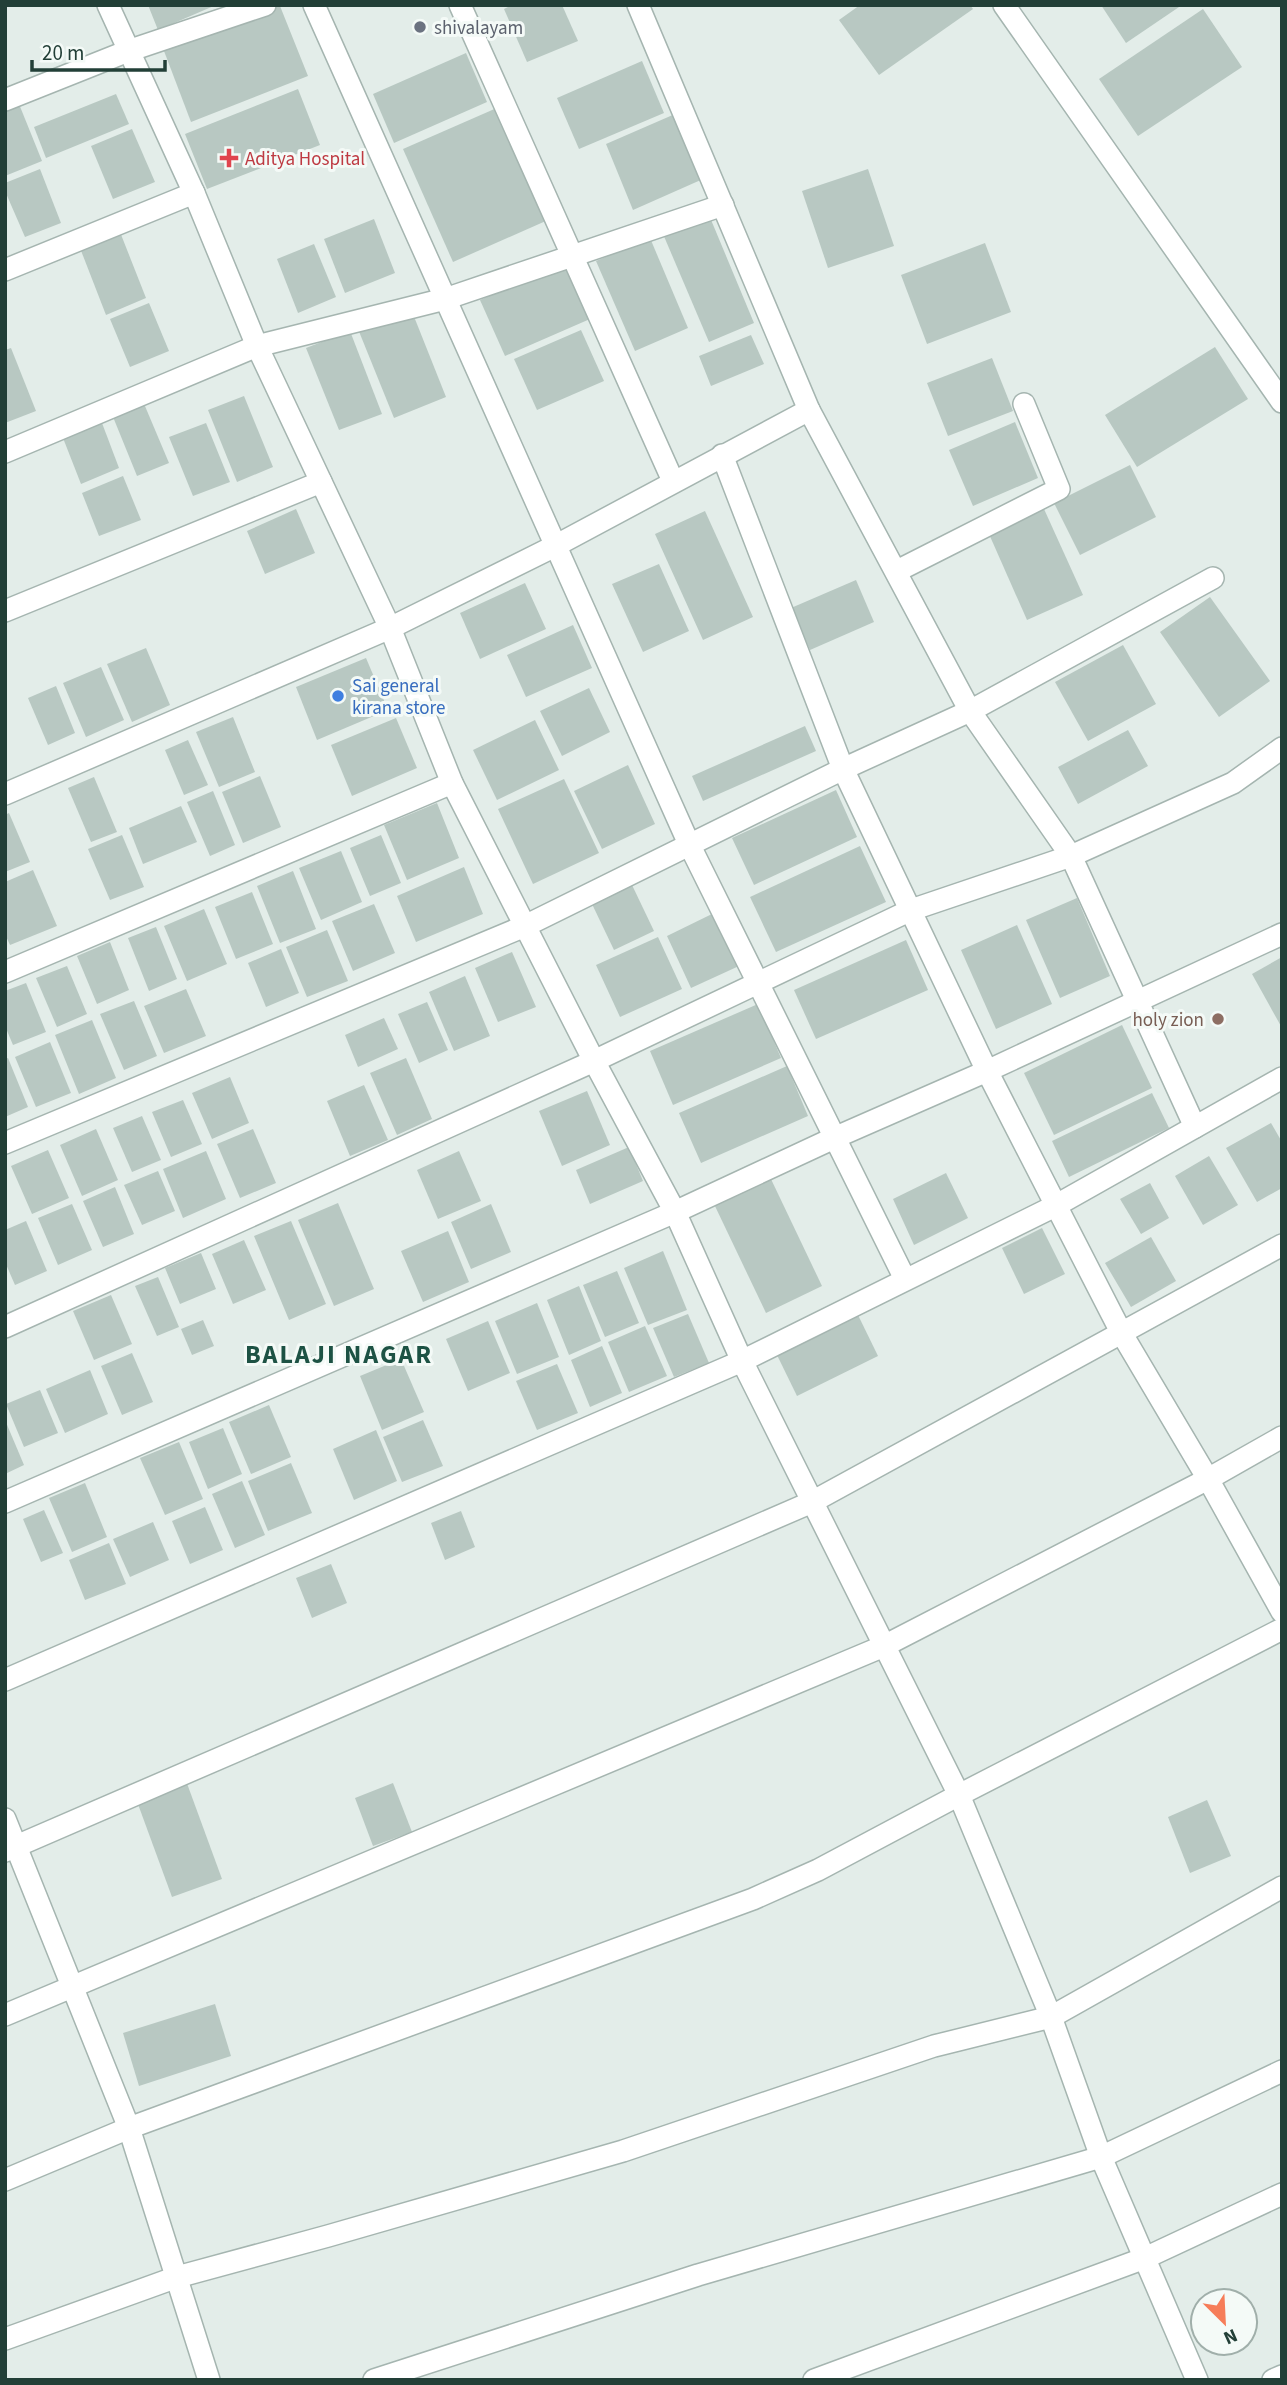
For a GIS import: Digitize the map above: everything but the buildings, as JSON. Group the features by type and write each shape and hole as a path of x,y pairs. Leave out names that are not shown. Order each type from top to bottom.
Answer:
{"street":[{"path":"108,5 194,193 257,346 390,628 452,783 594,1061 675,1212 742,1361 959,1794 1051,2017 1101,2157 1197,2380"},
{"path":"5,100 128,51 265,5"},
{"path":"314,5 689,844 905,1279"},
{"path":"460,5 673,481"},
{"path":"638,5 810,410 970,711 1071,856 1195,1127"},
{"path":"1004,5 1282,402"},
{"path":"5,270 194,193"},
{"path":"5,452 257,346 445,299 723,205"},
{"path":"897,571 1059,489 1024,404"},
{"path":"5,794 390,628 555,546 810,410"},
{"path":"722,455 843,769 987,1072 1122,1334 1208,1479 1282,1612"},
{"path":"5,611 321,482"},
{"path":"5,1143 525,926 843,769 970,711 1213,578"},
{"path":"5,1327 594,1061 911,910 1071,856 1233,783 1282,748"},
{"path":"5,972 452,783"},
{"path":"5,1502 675,1212 834,1138 987,1072 1282,934"},
{"path":"5,1680 742,1361 1055,1206 1282,1078"},
{"path":"11,1849 812,1502 1282,1245"},
{"path":"5,2015 884,1646 1208,1479 1282,1437"},
{"path":"5,2180 129,2129 753,1899 818,1870 959,1794 1282,1629"},
{"path":"5,1819 11,1849 129,2129 209,2380"},
{"path":"5,2339 177,2277 623,2151 934,2046 1051,2017 1282,1888"},
{"path":"374,2380 698,2275 1101,2157 1282,2071"},
{"path":"814,2380 1145,2259 1282,2194"},
{"path":"1273,2380 1282,2376"}],"place":[{"name":"shivalayam","path":"420,27"},
{"name":"Aditya Hospital","path":"229,158"},
{"name":"Sai general kirana store","path":"338,696"},
{"name":"holy zion","path":"1218,1019"}],"district":[{"name":"BALAJI NAGAR","path":"339,1354"}]}
